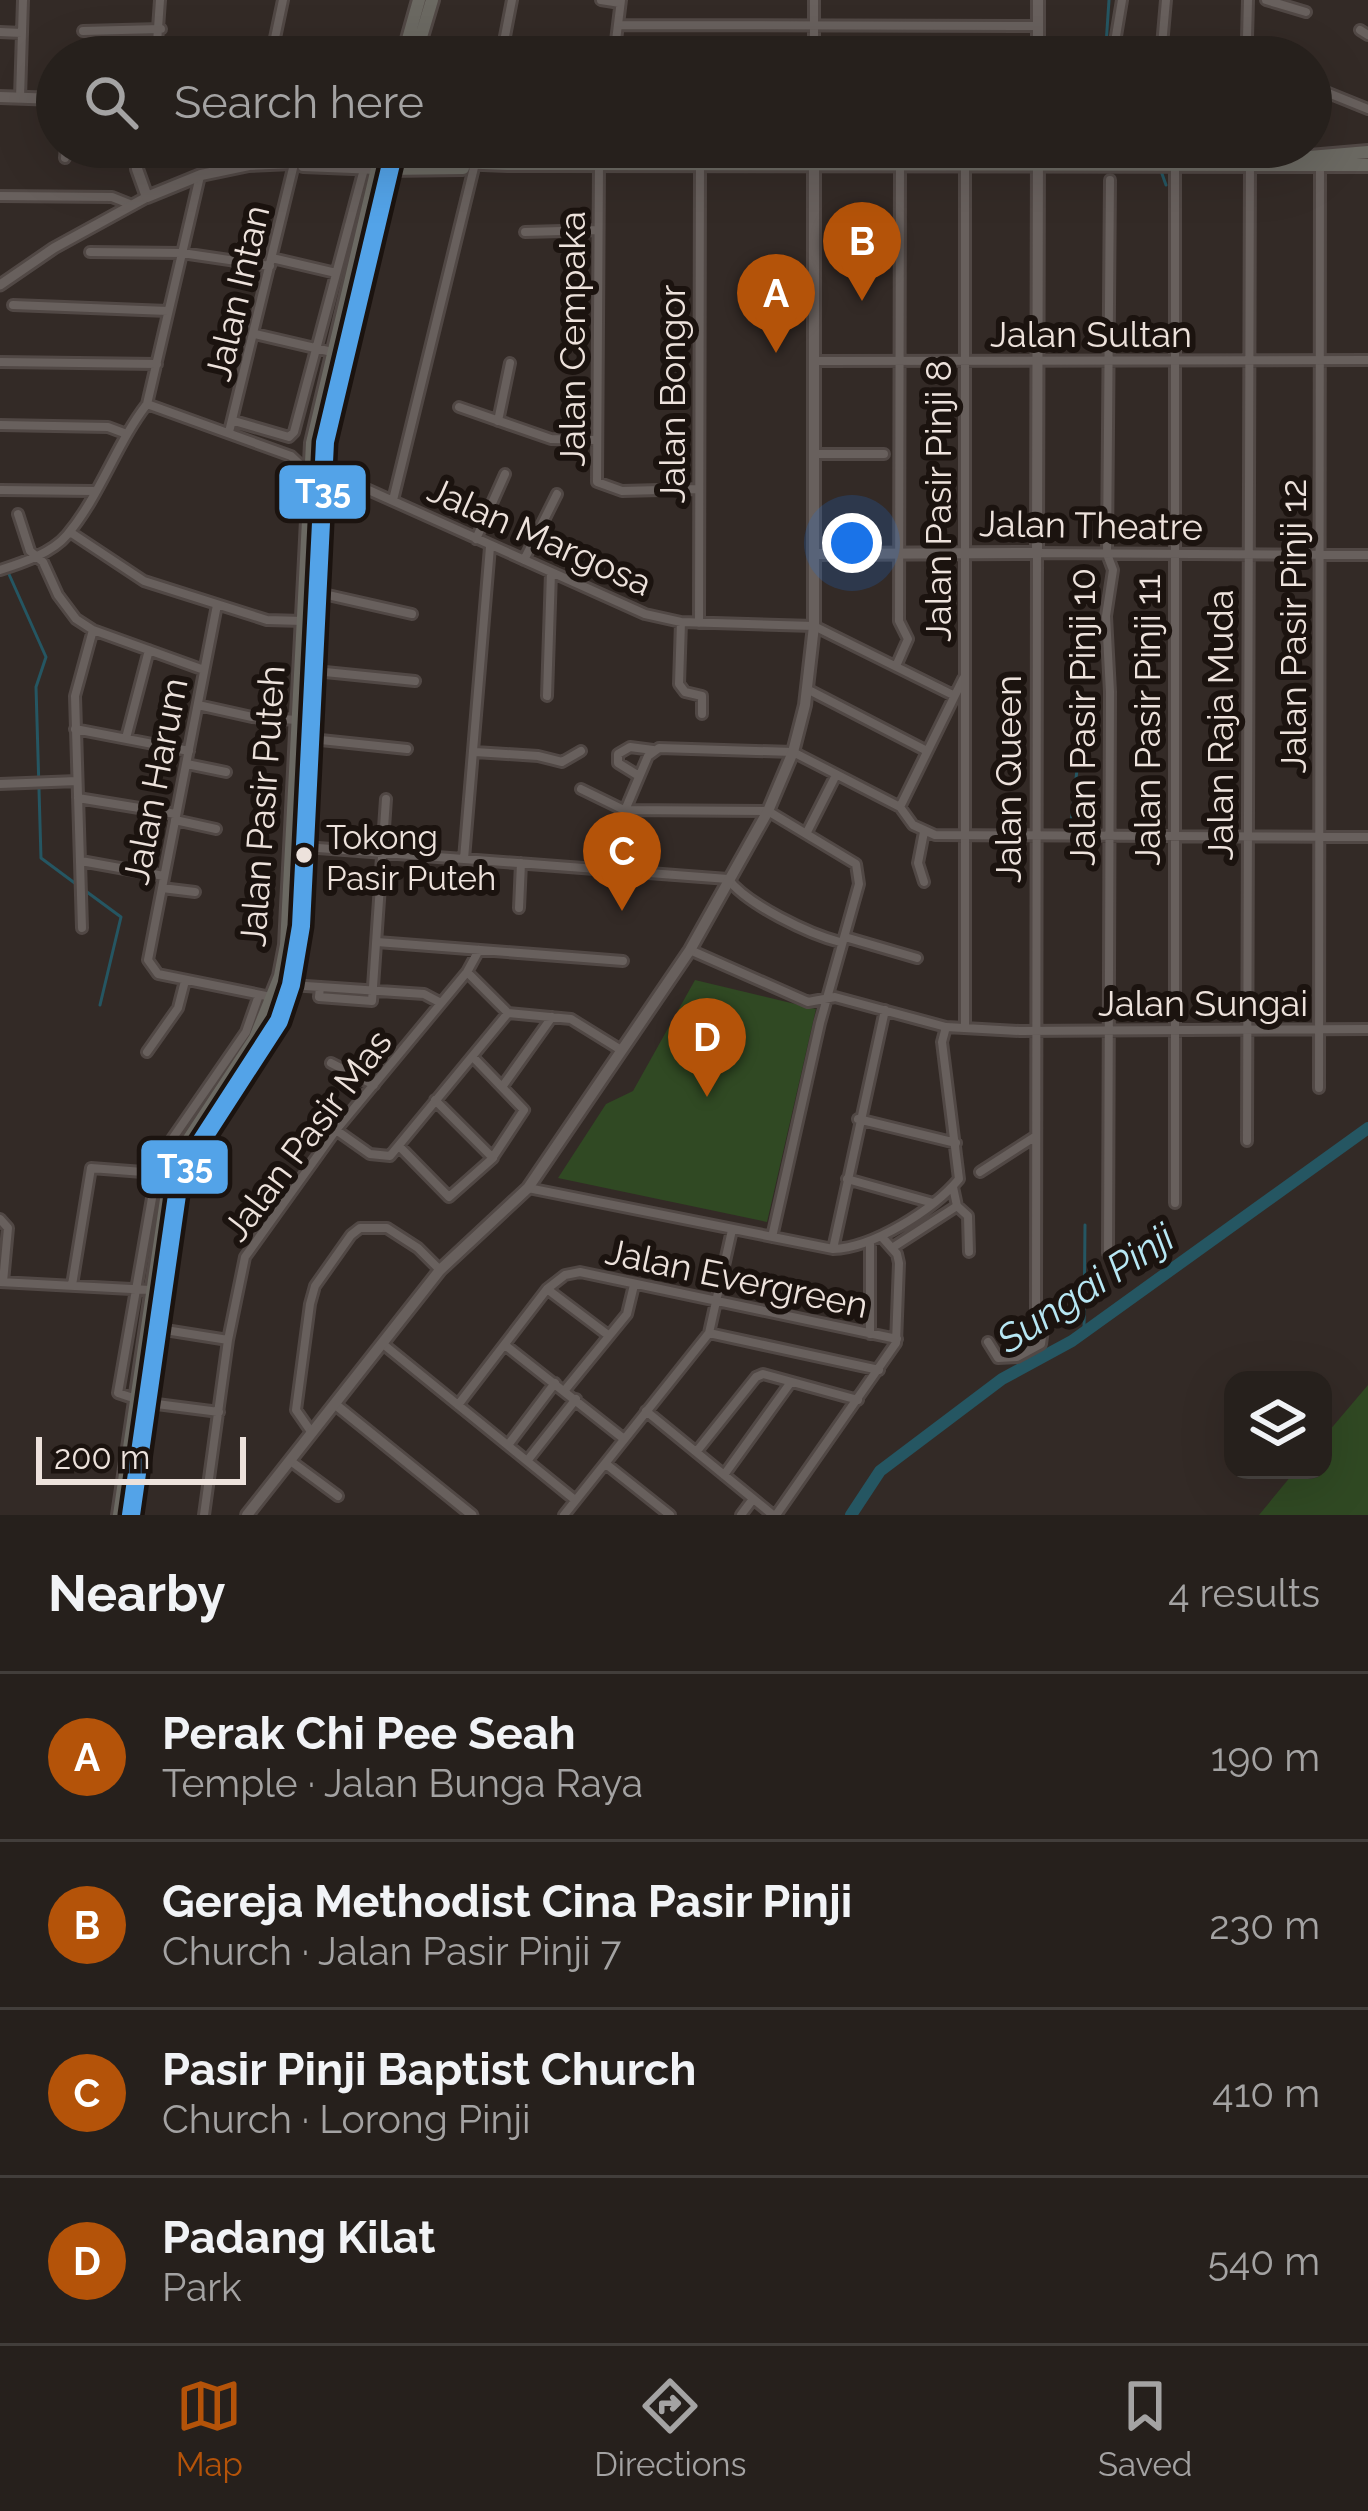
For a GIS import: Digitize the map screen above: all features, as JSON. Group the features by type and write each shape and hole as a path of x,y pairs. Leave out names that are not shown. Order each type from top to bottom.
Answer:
{"main road":[{"path":"409,36 419,0"},
{"path":"422,36 432,0"},
{"path":"1038,0 1038,36"},
{"path":"0,97 36,98"},
{"path":"1332,158 1368,158"},
{"path":"1332,163 1368,158"},
{"path":"137,168 147,197 201,175 234,168"},
{"name":"Jalan Pasir Puteh","path":"119,1515 159,1329 180,1174 263,1049 292,985 301,926 317,593 312,442 379,168"},
{"name":"Jalan Pasir Puteh","path":"131,1515 162,1173 208,1097 255,1037 286,945 316,472 379,168"},
{"path":"247,1515 440,1270 527,1188 690,950 768,811 794,752 814,626 814,168"},
{"name":"Jalan Queen","path":"1037,553 1038,168"},
{"name":"Jalan Theatre","path":"814,554 1037,553"},
{"path":"162,1173 176,1172 192,1144 203,1138"}],"street":[{"path":"20,98 23,0"},
{"path":"159,36 160,0"},
{"path":"275,36 283,0"},
{"path":"505,36 512,0"},
{"path":"601,0 621,1 617,36"},
{"path":"814,0 814,36"},
{"path":"1116,36 1122,0"},
{"path":"1163,36 1166,0"},
{"path":"1246,36 1248,0"},
{"path":"1266,0 1306,12"},
{"path":"618,25 1038,26"},
{"path":"83,31 160,29"},
{"path":"0,32 22,33"},
{"path":"1332,94 1368,109"},
{"name":"Jalan Intan","path":"229,432 293,168"},
{"path":"235,421 289,437 294,432 336,273 378,168"},
{"path":"393,500 474,168"},
{"name":"Jalan Cempaka","path":"602,168 595,473 603,487 622,491 699,489"},
{"name":"Jalan Bongor","path":"699,622 700,168"},
{"path":"896,666 908,639 899,621 900,168"},
{"name":"Jalan Pasir Pinji 8","path":"965,168 965,1028"},
{"name":"Jalan Pasir Pinji 11","path":"1174,168 1178,361 1174,1203"},
{"name":"Jalan Raja Muda","path":"1246,1141 1250,168"},
{"name":"Jalan Pasir Pinji 12","path":"1319,1088 1320,168"},
{"path":"4,569 37,556 70,532 124,433 147,404 201,175"},
{"name":"Jalan Pasir Pinji 10","path":"1108,1253 1106,616 1113,570 1108,554 1110,180"},
{"path":"0,196 112,197 132,205"},
{"path":"0,285 54,248 147,197"},
{"path":"525,232 598,230"},
{"path":"90,252 182,253 336,273"},
{"path":"14,305 168,311"},
{"path":"255,334 332,352"},
{"name":"Jalan Sultan","path":"814,362 1368,360"},
{"path":"0,362 157,364"},
{"path":"497,421 510,363"},
{"path":"147,404 291,456 316,472"},
{"path":"459,407 559,441 596,440"},
{"path":"0,425 108,427 124,433"},
{"path":"291,456 312,442"},
{"path":"814,454 884,454"},
{"name":"Jalan Margosa","path":"316,472 393,500 644,614 681,622 814,626"},
{"path":"476,539 505,474"},
{"path":"1,490 93,491"},
{"path":"524,560 557,494"},
{"path":"18,514 28,548 64,605 93,630 204,670"},
{"path":"70,532 131,575 267,620 303,621"},
{"path":"464,859 490,547"},
{"name":"Jalan Theatre","path":"1037,553 1368,555"},
{"name":"Jalan Queen","path":"988,1342 992,1353 1004,1359 1041,1345 1043,1329 1036,1309 1037,553"},
{"path":"547,696 551,572"},
{"path":"317,593 412,614"},
{"name":"Jalan Harum","path":"184,981 158,974 148,952 217,605"},
{"path":"681,622 679,684 685,692 702,696 702,714"},
{"path":"814,626 953,695"},
{"path":"82,928 75,729 78,680 93,630"},
{"path":"126,738 149,650"},
{"path":"314,671 415,681"},
{"path":"900,807 965,676"},
{"path":"807,689 927,751"},
{"path":"198,705 252,717 297,720"},
{"path":"75,729 189,751"},
{"path":"309,739 407,749"},
{"path":"639,776 618,763 618,754 630,747 794,752 900,807 924,832 1368,837"},
{"path":"600,869 653,750"},
{"path":"475,752 538,756 562,763 581,751"},
{"path":"187,764 226,772"},
{"path":"807,832 836,774"},
{"path":"0,784 77,781"},
{"path":"581,789 624,810 768,811 847,856 860,874 772,1237"},
{"path":"78,797 216,829"},
{"path":"373,990 386,800"},
{"path":"924,832 918,862 924,882"},
{"path":"304,847 728,879 752,899 812,933 917,958"},
{"path":"81,861 164,876"},
{"path":"519,908 521,863"},
{"path":"162,888 195,892"},
{"path":"377,943 623,962"},
{"name":"Jalan Pasir Mas","path":"204,1515 228,1340 245,1257 336,1130 467,972 479,950"},
{"name":"Jalan Sungai","path":"690,950 808,1002 828,998 946,1027 1368,1030"},
{"path":"467,972 508,1013 571,1019 621,1051"},
{"path":"147,1052 178,1008 184,981 266,996"},
{"path":"292,985 424,994 441,1003"},
{"path":"833,1250 885,1010"},
{"path":"336,1130 378,1158 389,1156 508,1013"},
{"path":"502,1087 553,1015"},
{"path":"527,1188 833,1250 870,1243 953,1187 960,1170 943,1042 946,1027"},
{"path":"399,1146 449,1197 493,1158 524,1110 473,1057"},
{"path":"332,1064 374,1085"},
{"path":"435,1100 493,1158"},
{"path":"858,1119 956,1143"},
{"path":"980,1172 1037,1135"},
{"path":"72,1285 91,1168 162,1173 135,1290 118,1394 219,1412"},
{"path":"848,1180 933,1203"},
{"path":"953,1187 957,1206 968,1216 969,1252"},
{"path":"892,1248 957,1206"},
{"path":"0,1219 8,1228 1,1282 150,1290"},
{"path":"313,1434 296,1410 310,1304 315,1286 351,1235 360,1228 387,1228 440,1270"},
{"path":"564,1515 709,1333 732,1230"},
{"path":"646,1411 774,1515 897,1339 898,1263 881,1236"},
{"path":"870,1243 870,1334"},
{"name":"Jalan Evergreen","path":"548,1289 565,1275 580,1272 897,1339"},
{"path":"565,1390 627,1314 634,1285"},
{"path":"458,1406 548,1289 608,1335"},
{"path":"159,1329 228,1340"},
{"path":"709,1333 879,1370"},
{"path":"382,1344 575,1500"},
{"path":"505,1346 624,1439"},
{"path":"697,1451 756,1377 773,1375 858,1400"},
{"path":"724,1475 791,1382"},
{"path":"508,1445 555,1383"},
{"path":"527,1461 576,1400"},
{"path":"336,1406 472,1515"},
{"path":"292,1462 338,1496"},
{"path":"606,1464 670,1515"},
{"path":"741,1515 753,1499"}],"green space":[{"path":"695,980 816,1009 767,1222 558,1178 606,1104 633,1091"},
{"path":"1368,1385 1368,1515 1259,1515 1289,1479 1332,1479 1332,1427"}],"waterway":[{"path":"1107,36 1109,0"},
{"path":"1161,171 1166,185"},
{"path":"8,572 46,657 36,687 41,858 76,884"},
{"path":"1071,824 1082,724 1099,699"},
{"path":"87,892 121,917 100,1005"},
{"name":"Sungai Pinji","path":"851,1515 880,1471 1002,1379 1072,1341 1368,1128"},
{"path":"1084,1333 1085,1225"}],"transit line":[{"name":"T35","path":"131,1515 180,1174 279,1021 291,985 301,926 325,442 390,168"}],"place":[{"name":"Gereja Methodist Cina Pasir Pinji","path":"862,301"},
{"name":"Perak Chi Pee Seah","path":"776,353"},
{"name":"Tokong Pasir Puteh","path":"304,855"},
{"name":"Pasir Pinji Baptist Church","path":"622,911"},
{"name":"Padang Kilat","path":"707,1097"}]}
